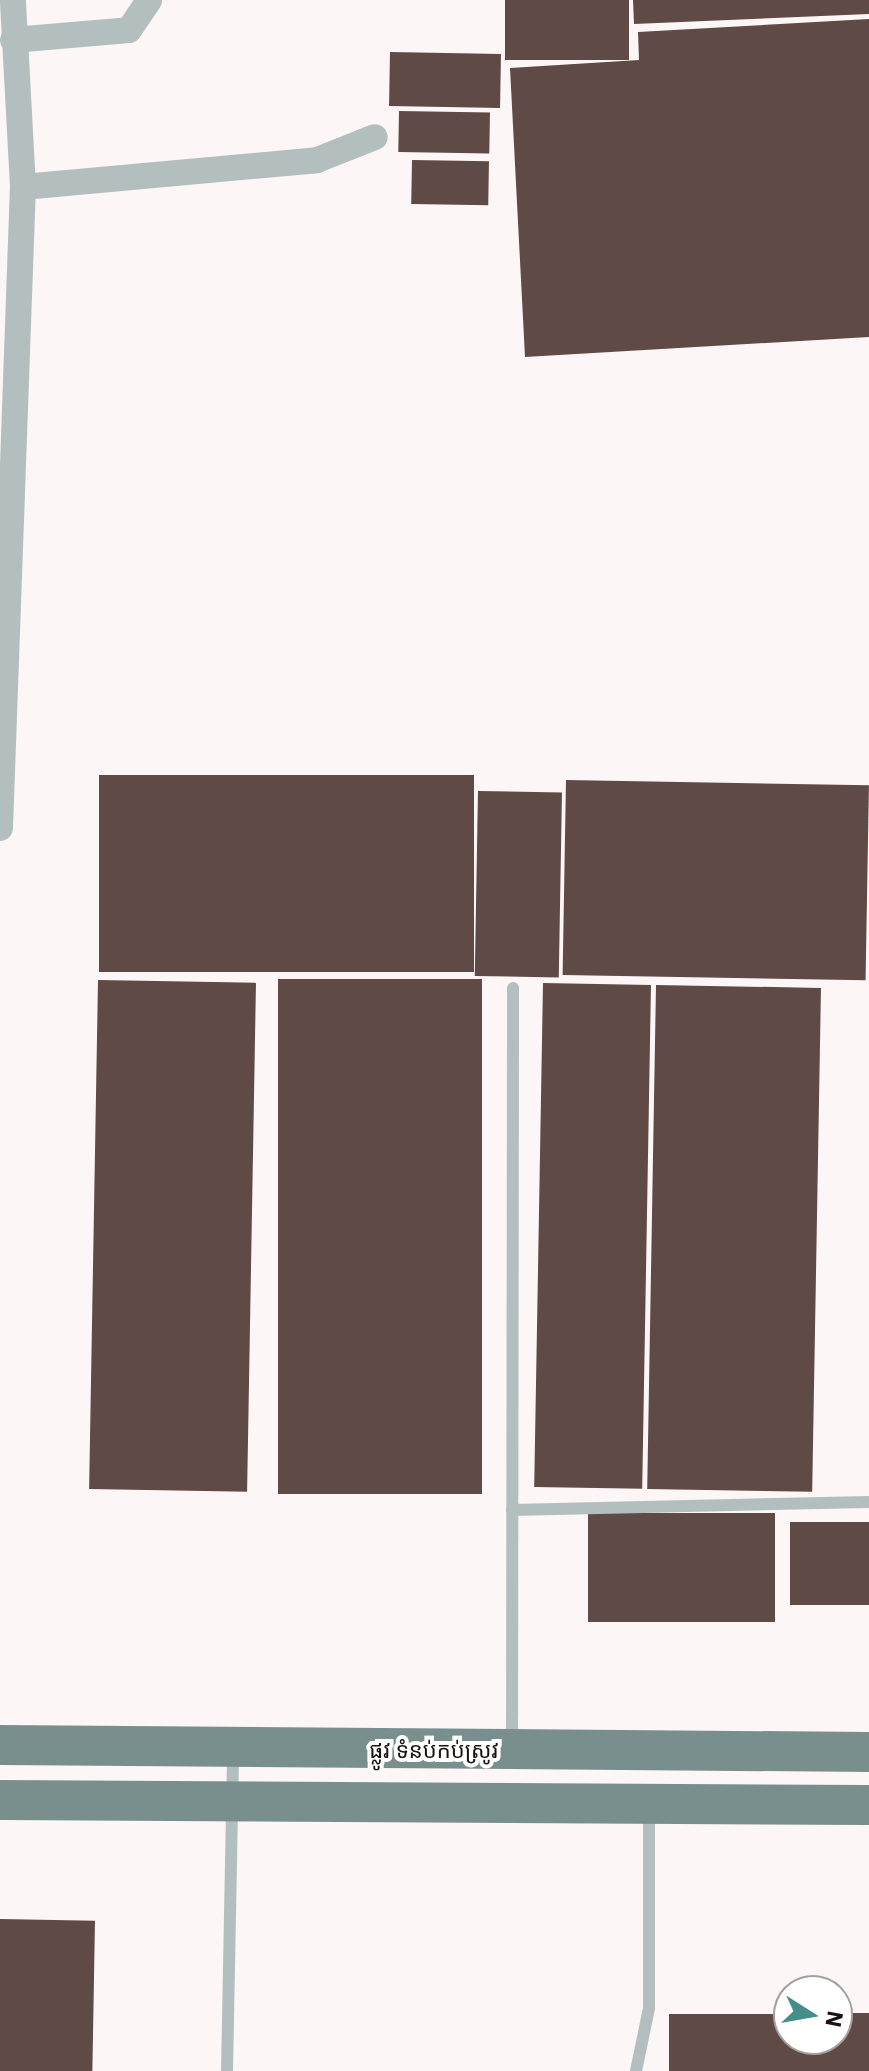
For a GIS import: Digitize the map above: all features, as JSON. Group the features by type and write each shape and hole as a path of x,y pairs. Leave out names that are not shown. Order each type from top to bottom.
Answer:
{"main road":[{"name":"ផ្លូវ ទំនប់កប់ស្រូវ","path":"0,1745 869,1752"},
{"path":"0,1800 869,1805"}],"street":[{"path":"0,828 23,187 10,160 10,19 129,30 149,0"},
{"path":"23,187 317,160 375,137"}],"lane":[{"path":"512,1751 513,988"},
{"path":"512,1510 869,1502"},
{"path":"227,2071 233,1749"},
{"path":"636,2071 649,2008 649,1804"}],"building":[{"path":"505,0 629,0 629,60 505,60"},
{"path":"633,0 869,0 869,14 634,24"},
{"path":"869,19 869,337 525,357 510,68 639,60 638,32"},
{"path":"390,52 501,54 500,108 389,106"},
{"path":"399,111 490,113 489,154 398,152"},
{"path":"412,160 489,161 488,205 411,204"},
{"path":"99,775 474,775 474,972 99,972"},
{"path":"566,780 869,785 866,980 563,975"},
{"path":"478,791 562,792 559,977 475,976"},
{"path":"278,979 482,979 482,1494 278,1494"},
{"path":"98,980 256,983 247,1492 89,1489"},
{"path":"543,983 651,985 642,1489 534,1487"},
{"path":"656,985 821,988 812,1492 647,1489"},
{"path":"588,1513 775,1513 775,1622 588,1622"},
{"path":"790,1522 869,1522 869,1605 790,1605"},
{"path":"0,1919 95,1921 92,2071 0,2071"},
{"path":"853,2013 869,2013 869,2071 669,2071 669,2014 773,2014 773,2055 853,2055"}]}
